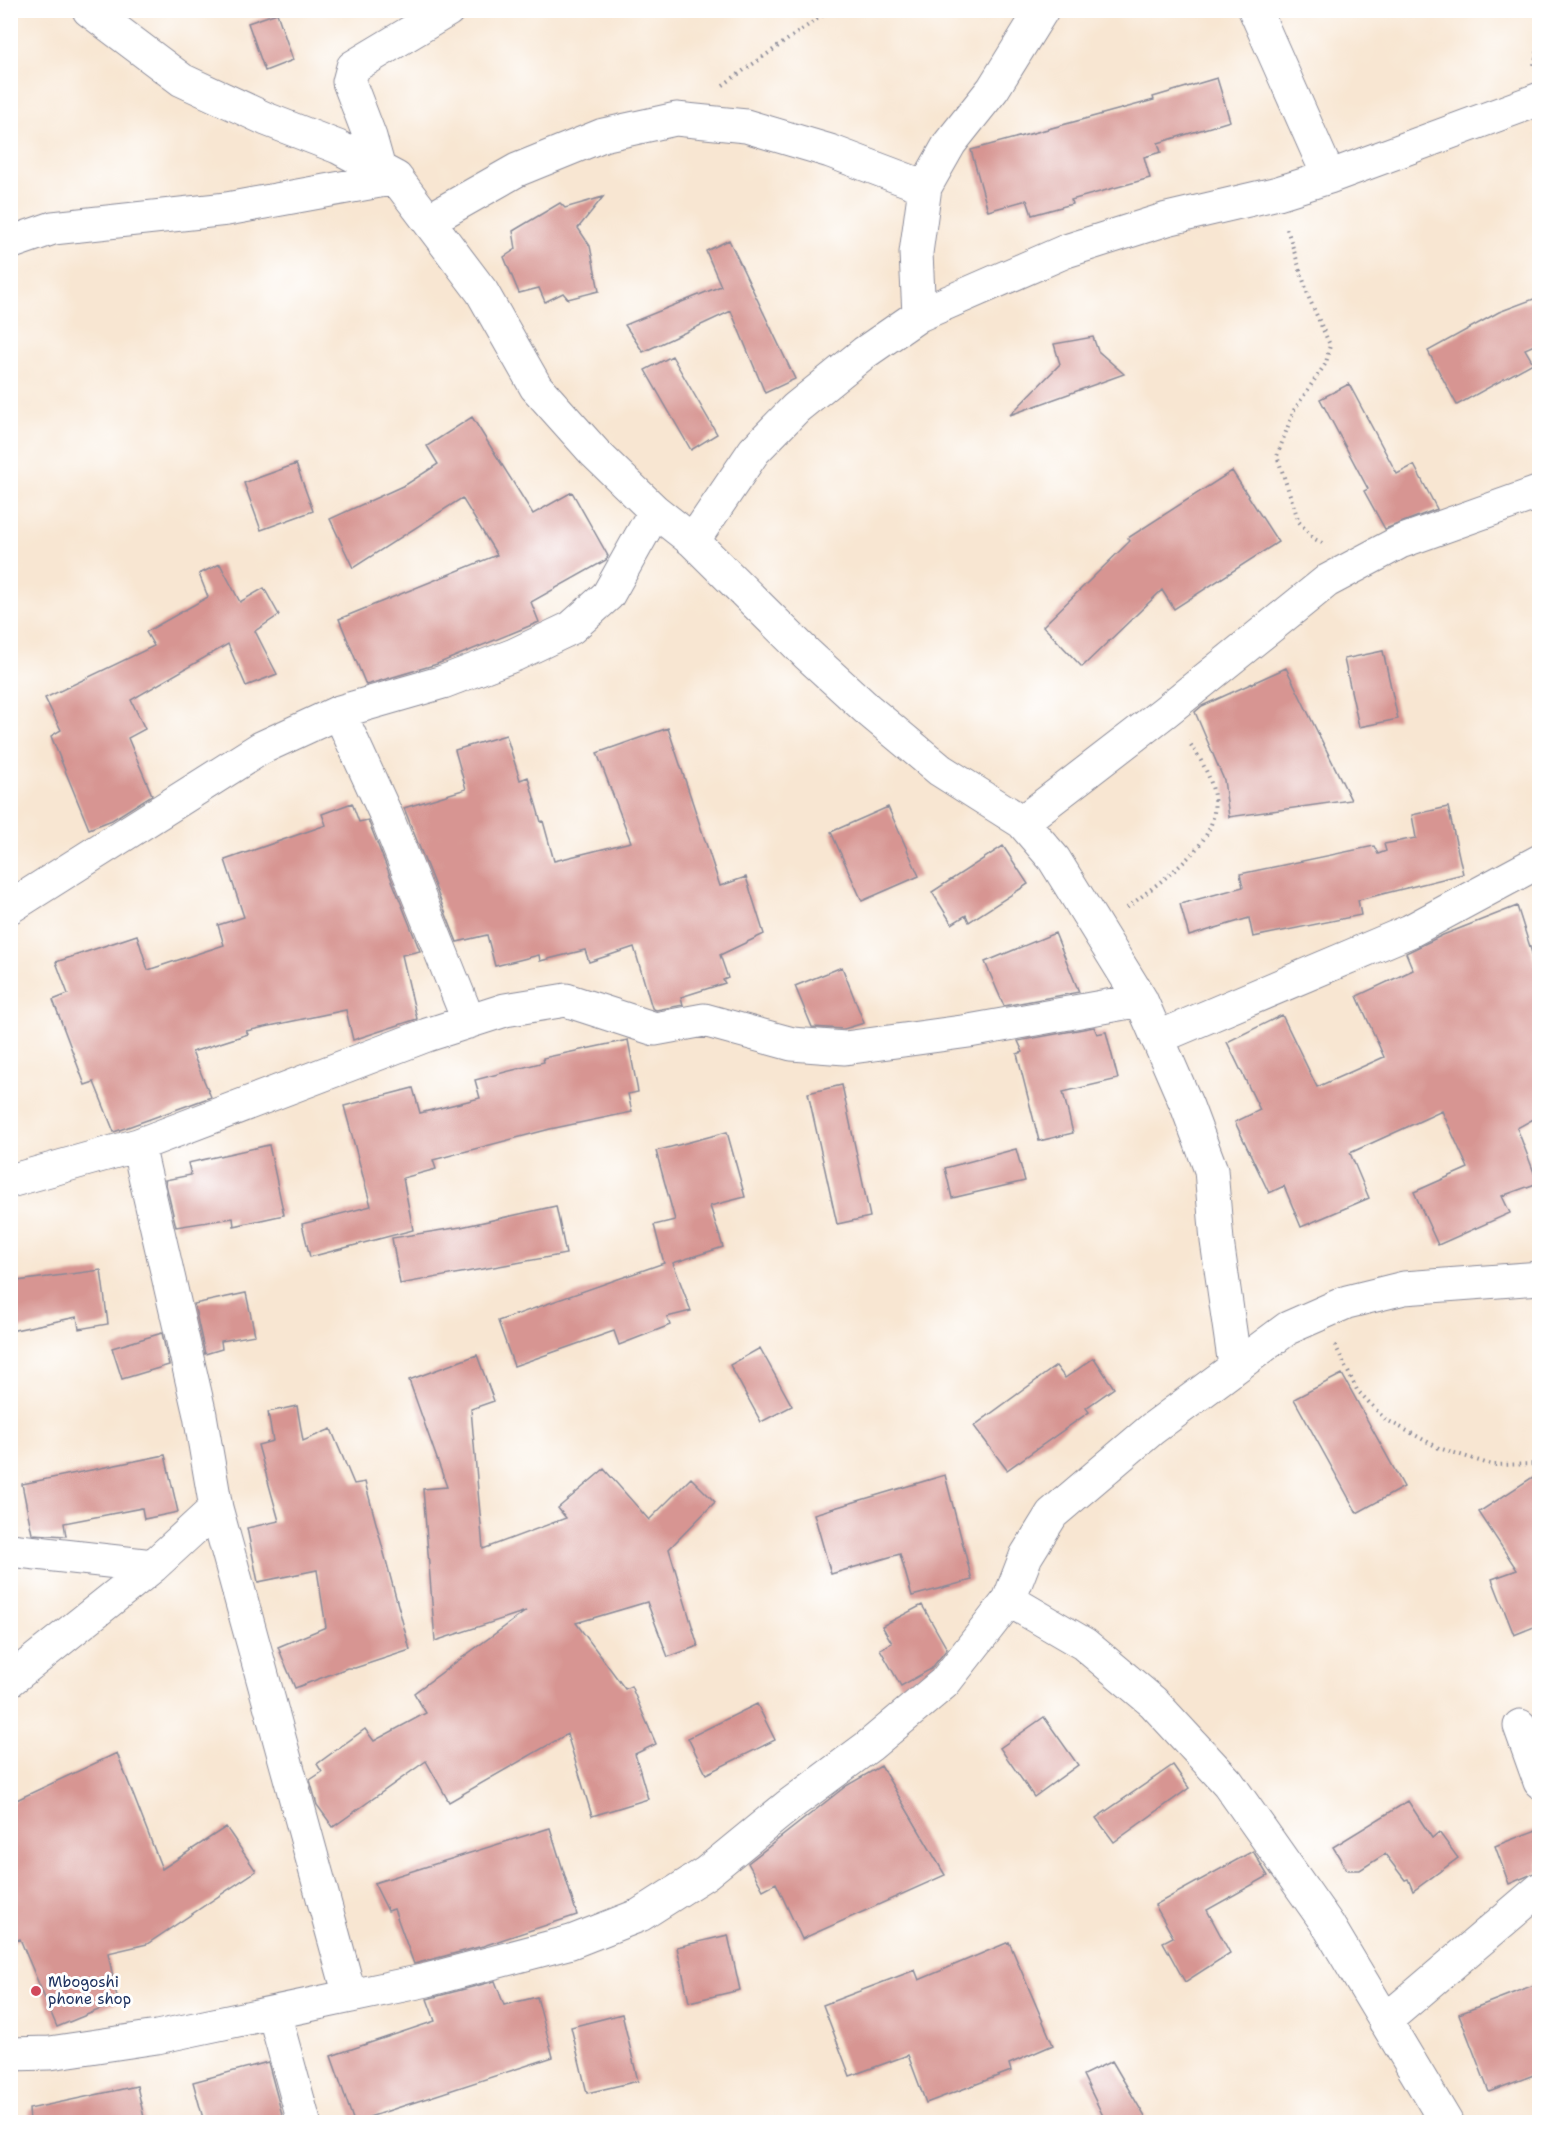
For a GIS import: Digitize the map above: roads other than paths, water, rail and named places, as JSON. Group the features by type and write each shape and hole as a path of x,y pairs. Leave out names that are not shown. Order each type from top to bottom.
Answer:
{"street":[{"path":"89,10 182,80 266,119 338,147 387,173"},
{"path":"448,10 353,67 350,74 349,82 370,137 387,173 429,220 482,292 536,387 595,453 656,511 693,541 807,654 867,709 940,770 1022,822 1054,859 1141,1000 1211,1170 1217,1241 1235,1366"},
{"path":"919,315 916,253 925,187 951,144 993,89 1042,10"},
{"path":"1255,10 1329,177"},
{"path":"693,541 754,451 796,408 864,353 919,315 1066,251 1167,219 1278,193 1329,177 1539,99"},
{"path":"429,220 518,170 603,135 676,118 746,126 830,151 925,187"},
{"path":"10,243 53,228 227,209 387,173"},
{"path":"1022,822 1166,711 1327,581 1362,560 1400,542 1539,492"},
{"path":"10,907 261,748 339,712 443,682 514,655 571,628 608,595 656,511"},
{"path":"339,712 386,815 469,1022"},
{"path":"1157,1038 1410,931 1539,861"},
{"path":"10,1181 138,1145 427,1035 505,1010 566,1000 655,1029 704,1020 792,1044 845,1048 969,1031 1141,1000"},
{"path":"138,1145 200,1415 216,1508 350,1996"},
{"path":"10,2054 50,2052 157,2037 427,1980 571,1942 640,1915 706,1873 944,1683 1009,1600 1026,1556 1052,1514 1152,1429 1288,1328 1347,1302 1404,1288 1539,1278"},
{"path":"10,1680 153,1566 216,1508"},
{"path":"10,1550 153,1566"},
{"path":"1009,1600 1084,1644 1153,1702 1228,1783 1328,1925 1446,2122"},
{"path":"1520,1726 1539,1782"},
{"path":"1385,2021 1539,1889"},
{"path":"274,2013 304,2122"}],"place":[{"name":"Mbogoshi phone shop","path":"36,1991"}]}
